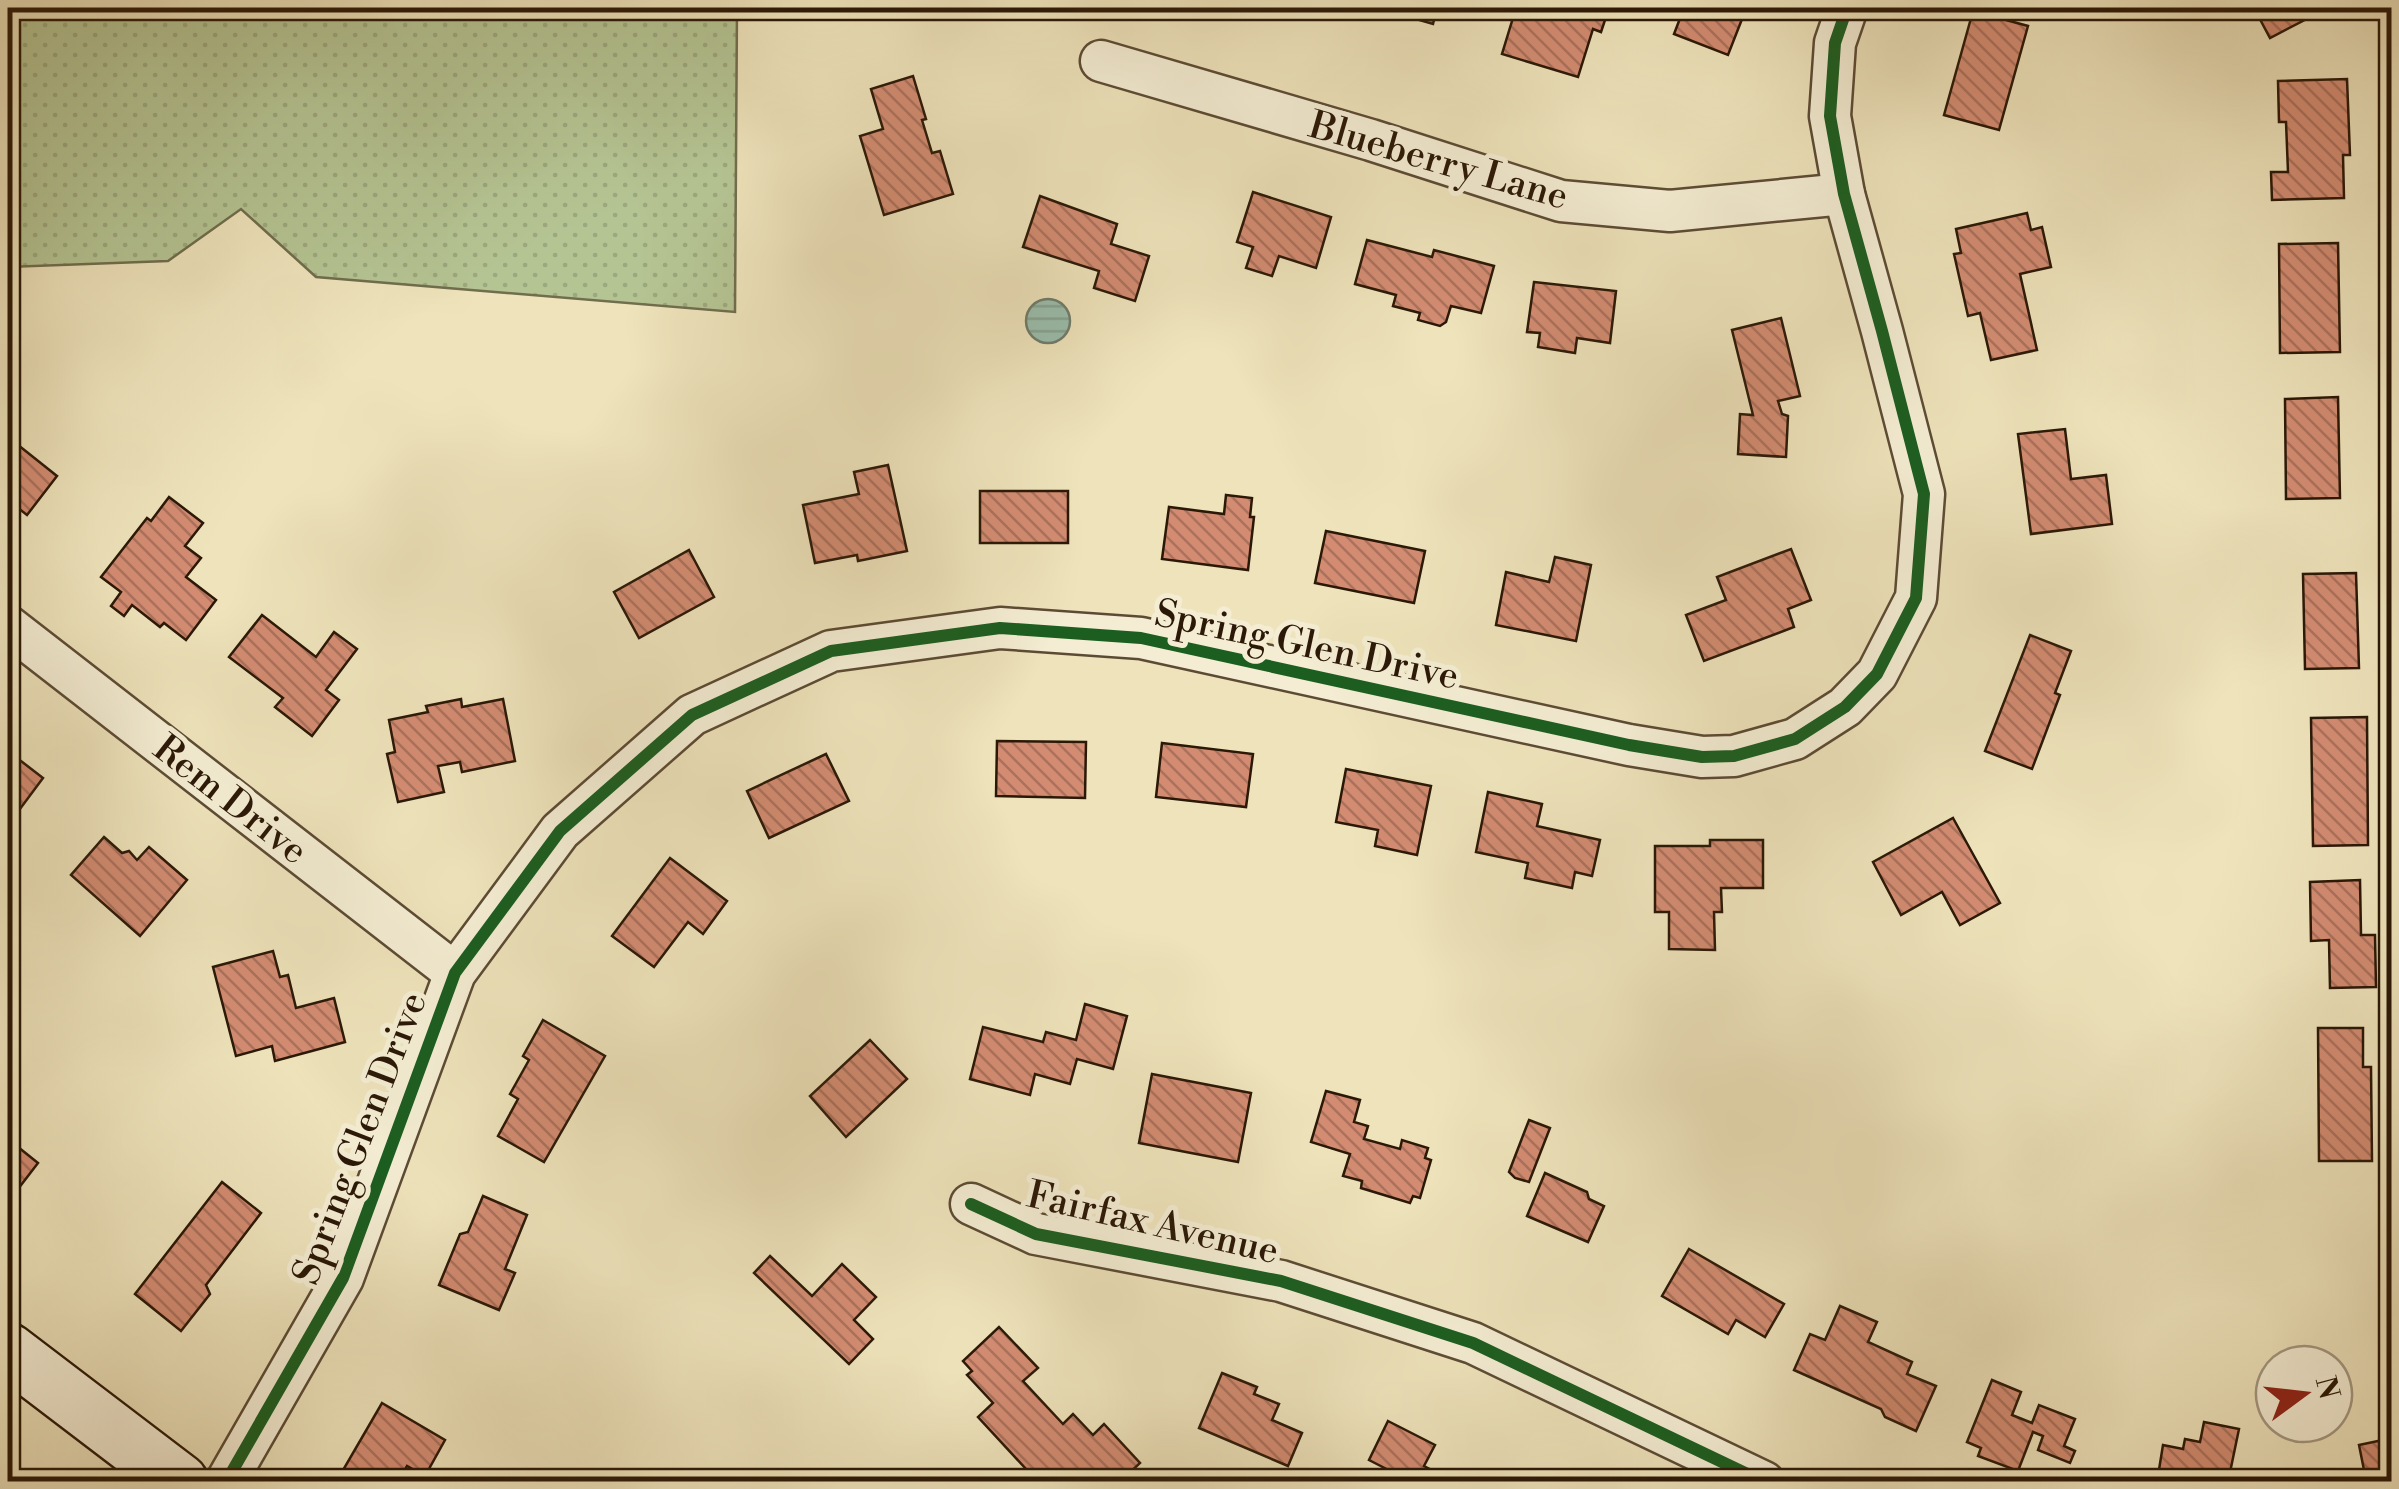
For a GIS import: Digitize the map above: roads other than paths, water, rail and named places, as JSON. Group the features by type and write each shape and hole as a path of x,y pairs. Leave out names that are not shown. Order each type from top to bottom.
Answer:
{"street":[{"name":"Spring Glen Drive","path":"226,1482 343,1278 455,973 560,832 692,714 831,651 1000,628 1141,638 1702,757 1734,756 1795,739 1845,707 1877,674 1916,598 1924,494 1844,194 1830,116 1835,43 1847,8"},
{"name":"Blueberry Lane","path":"1101,61 1371,140 1561,201 1670,210 1844,194"},
{"name":"Rem Drive","path":"8,626 455,973"},
{"name":"Fairfax Avenue","path":"971,1204 1036,1234 1281,1282 1474,1343 1764,1482"},
{"path":"8,1350 180,1482"}]}
